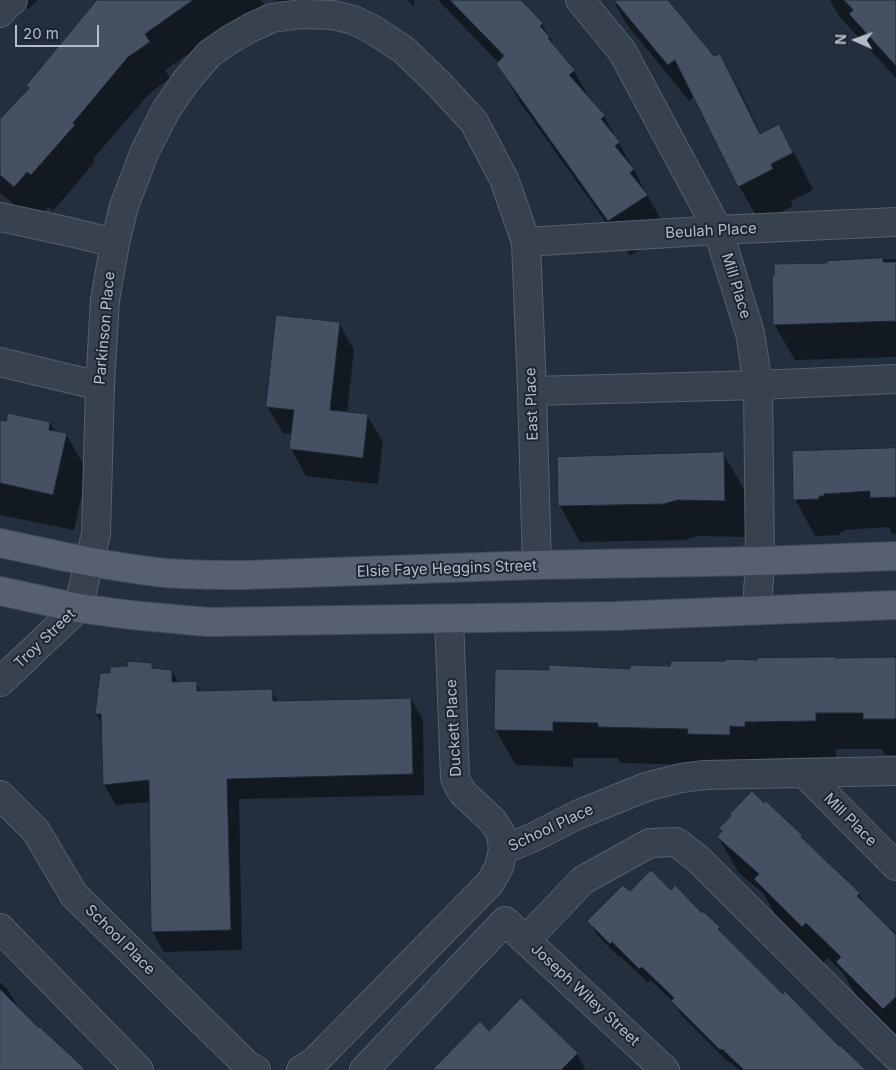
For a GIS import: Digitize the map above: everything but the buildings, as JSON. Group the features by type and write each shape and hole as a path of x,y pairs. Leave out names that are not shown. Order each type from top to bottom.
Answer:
{"main road":[{"name":"Elsie Faye Heggins Street","path":"0,542 89,562 165,573 204,575 263,575 537,565 760,561 896,556"},
{"path":"0,591 78,608 207,622 625,615 896,605"}],"street":[{"path":"0,13 13,0"},
{"name":"Mill Place","path":"580,0 622,51 718,230 750,333 758,385 760,561 757,610"},
{"name":"Parkinson Place","path":"89,562 96,534 100,386 105,300 114,243 124,206 145,151 166,110 186,81 209,54 250,28 272,18 302,14 333,15 353,20 372,28 404,50 474,122 504,180 526,242"},
{"path":"0,217 114,243"},
{"name":"Beulah Place","path":"526,242 718,230 896,222"},
{"name":"East Place","path":"526,242 537,565"},
{"path":"0,362 100,386"},
{"path":"532,391 896,379"},
{"name":"Troy Street","path":"0,682 78,608 89,562"},
{"name":"Duckett Place","path":"449,619 455,778 464,794 493,821 501,834 503,850"},
{"name":"School Place","path":"301,1070 314,1062 490,883 499,867 503,850 534,837 577,815 646,787 681,778 705,775 896,771"},
{"name":"Mill Place","path":"804,773 896,866"},
{"name":"School Place","path":"0,795 36,831 74,895 247,1065 256,1070"},
{"path":"526,940 583,880 650,843 676,842 697,858 896,1056"},
{"name":"Joseph Wiley Street","path":"364,1070 505,921 654,1067"},
{"path":"0,928 139,1070"}]}
